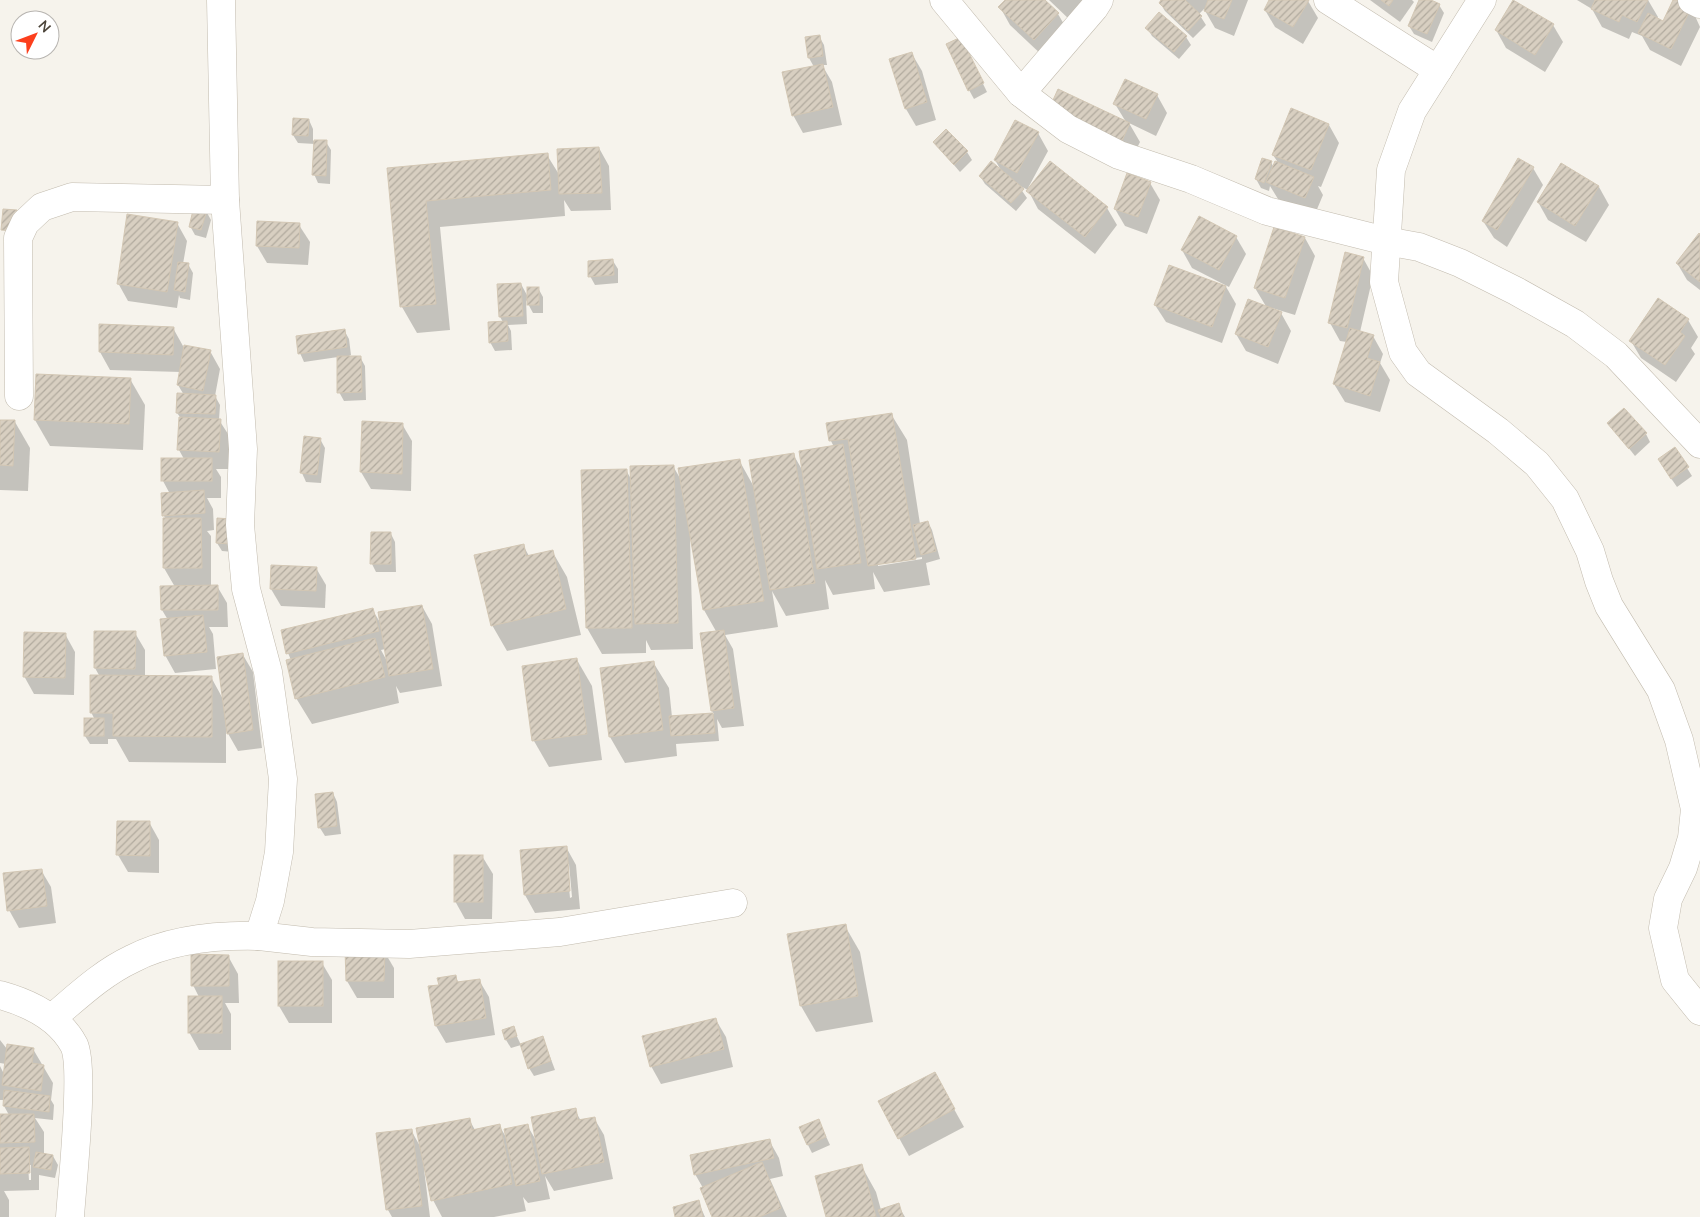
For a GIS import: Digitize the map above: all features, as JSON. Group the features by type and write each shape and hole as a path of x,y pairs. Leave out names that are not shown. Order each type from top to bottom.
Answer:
{"street":[{"path":"221,0 225,200 244,448 240,526 246,589 268,672 283,779 279,852 270,901 259,936"},
{"path":"944,0 1020,93 1068,129 1120,155 1192,179 1267,210 1386,241 1419,247 1460,263 1516,291 1574,324 1616,354 1700,444"},
{"path":"1020,93 1099,0"},
{"path":"1328,0 1438,70"},
{"path":"1482,0 1412,110 1391,170 1384,282 1403,352 1418,373 1498,431 1537,464 1565,499 1590,551 1598,581 1609,606 1661,690 1679,740 1695,809 1692,838 1683,868 1668,899 1663,928 1675,980 1700,1011"},
{"path":"1692,0 1700,4"},
{"path":"19,396 18,238 25,222 42,207 72,197 225,200"},
{"path":"52,1018 99,979 132,958 169,946 228,935 259,936 312,942 409,944 560,932 732,903"},
{"path":"0,995 18,1000 52,1018 74,1046 79,1078 70,1217"}],"building":[{"path":"1005,0 1045,0 1059,13 1034,40 998,7"},
{"path":"1161,0 1185,0 1202,16 1188,31 1159,3"},
{"path":"1208,0 1232,0 1224,19 1204,11"},
{"path":"1269,0 1309,0 1293,27 1264,10"},
{"path":"1381,0 1393,0 1389,6"},
{"path":"1419,0 1431,0 1440,4 1427,34 1408,26"},
{"path":"1513,0 1554,24 1535,55 1495,30"},
{"path":"1595,0 1648,0 1637,22 1622,15 1619,22 1591,9"},
{"path":"1673,0 1679,0 1692,6 1671,49 1638,33 1648,13 1663,21"},
{"path":"1159,12 1187,36 1174,52 1145,28"},
{"path":"820,35 823,56 808,58 805,37"},
{"path":"961,37 984,83 968,91 946,44"},
{"path":"912,52 927,102 905,109 889,59"},
{"path":"823,64 833,107 792,116 782,72"},
{"path":"1125,79 1158,94 1146,119 1113,104"},
{"path":"1058,89 1130,123 1121,143 1049,109"},
{"path":"1291,108 1329,124 1311,170 1272,155"},
{"path":"293,118 309,119 308,136 292,135"},
{"path":"1015,120 1039,132 1017,173 994,160"},
{"path":"946,129 968,151 954,165 933,142"},
{"path":"314,140 327,140 326,176 312,175"},
{"path":"599,147 602,193 559,194 557,149"},
{"path":"548,153 551,190 426,201 436,304 400,307 387,168"},
{"path":"1262,158 1272,161 1264,183 1255,179"},
{"path":"1518,158 1534,167 1497,230 1482,221"},
{"path":"991,161 1024,189 1011,203 979,176"},
{"path":"1050,161 1108,207 1085,237 1026,191"},
{"path":"1275,161 1314,177 1305,198 1266,182"},
{"path":"1561,163 1599,186 1575,226 1537,202"},
{"path":"1127,173 1151,182 1138,217 1114,209"},
{"path":"194,206 207,210 201,230 189,227"},
{"path":"3,209 17,210 16,231 1,230"},
{"path":"127,214 178,222 167,292 117,284"},
{"path":"1199,216 1237,236 1219,270 1181,250"},
{"path":"257,221 300,223 299,248 256,246"},
{"path":"1274,227 1305,237 1285,298 1254,288"},
{"path":"1700,234 1700,282 1676,263"},
{"path":"1345,252 1364,257 1347,328 1328,323"},
{"path":"613,259 614,275 588,277 588,261"},
{"path":"178,262 189,263 185,292 174,290"},
{"path":"1169,265 1226,286 1212,327 1154,305"},
{"path":"521,283 523,316 499,317 497,284"},
{"path":"527,287 539,287 539,305 527,305"},
{"path":"1658,298 1689,319 1680,332 1685,336 1665,365 1629,341"},
{"path":"1248,299 1282,312 1268,347 1235,334"},
{"path":"507,321 508,341 489,343 488,322"},
{"path":"99,324 174,327 173,355 99,352"},
{"path":"1350,328 1374,335 1367,358 1380,362 1370,396 1333,384"},
{"path":"345,329 347,347 298,354 296,336"},
{"path":"184,345 211,350 203,391 177,385"},
{"path":"337,356 361,356 362,392 337,393"},
{"path":"36,374 131,378 129,424 34,420"},
{"path":"177,393 216,395 215,414 176,413"},
{"path":"1624,408 1647,433 1629,449 1607,423"},
{"path":"892,413 916,559 868,566 848,439 829,441 826,423"},
{"path":"179,417 221,419 219,452 177,450"},
{"path":"0,420 15,420 13,466 0,465"},
{"path":"362,421 403,423 402,474 360,472"},
{"path":"304,436 321,438 317,475 300,473"},
{"path":"843,444 861,563 817,569 799,451"},
{"path":"1675,447 1689,467 1671,479 1658,459"},
{"path":"794,453 815,583 770,590 749,460"},
{"path":"161,458 212,458 212,481 161,481"},
{"path":"740,459 764,601 703,610 678,468"},
{"path":"674,465 678,623 635,624 630,466"},
{"path":"627,469 632,628 586,628 581,470"},
{"path":"204,490 205,513 162,516 161,493"},
{"path":"163,518 201,518 202,568 163,568"},
{"path":"217,518 231,519 230,544 216,543"},
{"path":"928,521 936,551 921,555 913,525"},
{"path":"371,532 391,532 391,564 370,564"},
{"path":"524,544 526,556 553,550 566,609 491,626 474,555"},
{"path":"271,565 317,567 316,591 270,589"},
{"path":"218,585 218,610 161,610 160,586"},
{"path":"422,605 433,669 389,676 378,612"},
{"path":"373,608 379,631 286,654 281,630"},
{"path":"203,615 207,652 164,656 160,619"},
{"path":"724,630 734,708 711,711 700,633"},
{"path":"94,631 136,631 135,669 94,668"},
{"path":"24,632 66,633 65,678 23,677"},
{"path":"375,638 385,677 295,699 286,660"},
{"path":"243,653 253,730 227,734 217,657"},
{"path":"577,658 587,734 532,741 522,666"},
{"path":"654,661 663,730 609,737 600,668"},
{"path":"90,675 212,676 212,737 113,736 113,713 90,713"},
{"path":"713,713 715,733 671,736 669,716"},
{"path":"84,718 104,718 104,736 84,736"},
{"path":"333,792 337,826 318,828 315,794"},
{"path":"117,821 150,821 150,856 116,855"},
{"path":"567,846 570,891 524,895 520,850"},
{"path":"454,855 483,855 483,902 454,902"},
{"path":"42,869 47,906 7,911 3,873"},
{"path":"846,924 858,996 800,1006 787,934"},
{"path":"345,949 385,950 384,981 346,981"},
{"path":"191,954 229,955 229,986 191,986"},
{"path":"278,961 323,961 323,1006 278,1006"},
{"path":"456,975 457,982 480,979 486,1018 435,1026 428,986 439,985 437,978"},
{"path":"188,996 222,996 222,1033 188,1033"},
{"path":"716,1018 724,1049 650,1067 642,1036"},
{"path":"514,1026 517,1036 505,1040 502,1030"},
{"path":"543,1036 551,1061 528,1069 520,1044"},
{"path":"7,1044 34,1048 32,1063 44,1065 41,1091 2,1085"},
{"path":"935,1072 955,1109 898,1139 878,1101"},
{"path":"4,1090 50,1096 49,1112 3,1106"},
{"path":"576,1108 578,1120 595,1117 604,1162 542,1174 531,1117"},
{"path":"0,1114 34,1114 35,1142 0,1143"},
{"path":"470,1118 472,1130 500,1124 512,1184 431,1201 416,1128"},
{"path":"819,1119 826,1137 807,1145 799,1127"},
{"path":"528,1124 540,1181 516,1186 504,1129"},
{"path":"412,1129 422,1206 386,1210 376,1133"},
{"path":"770,1139 774,1158 694,1175 690,1155"},
{"path":"29,1147 30,1173 0,1174 0,1148"},
{"path":"36,1152 53,1155 51,1170 33,1167"},
{"path":"762,1162 781,1208 759,1217 712,1217 700,1188"},
{"path":"862,1164 876,1217 826,1217 815,1176"},
{"path":"699,1200 703,1217 675,1217 673,1207"},
{"path":"899,1203 903,1217 881,1217 878,1210"}]}
